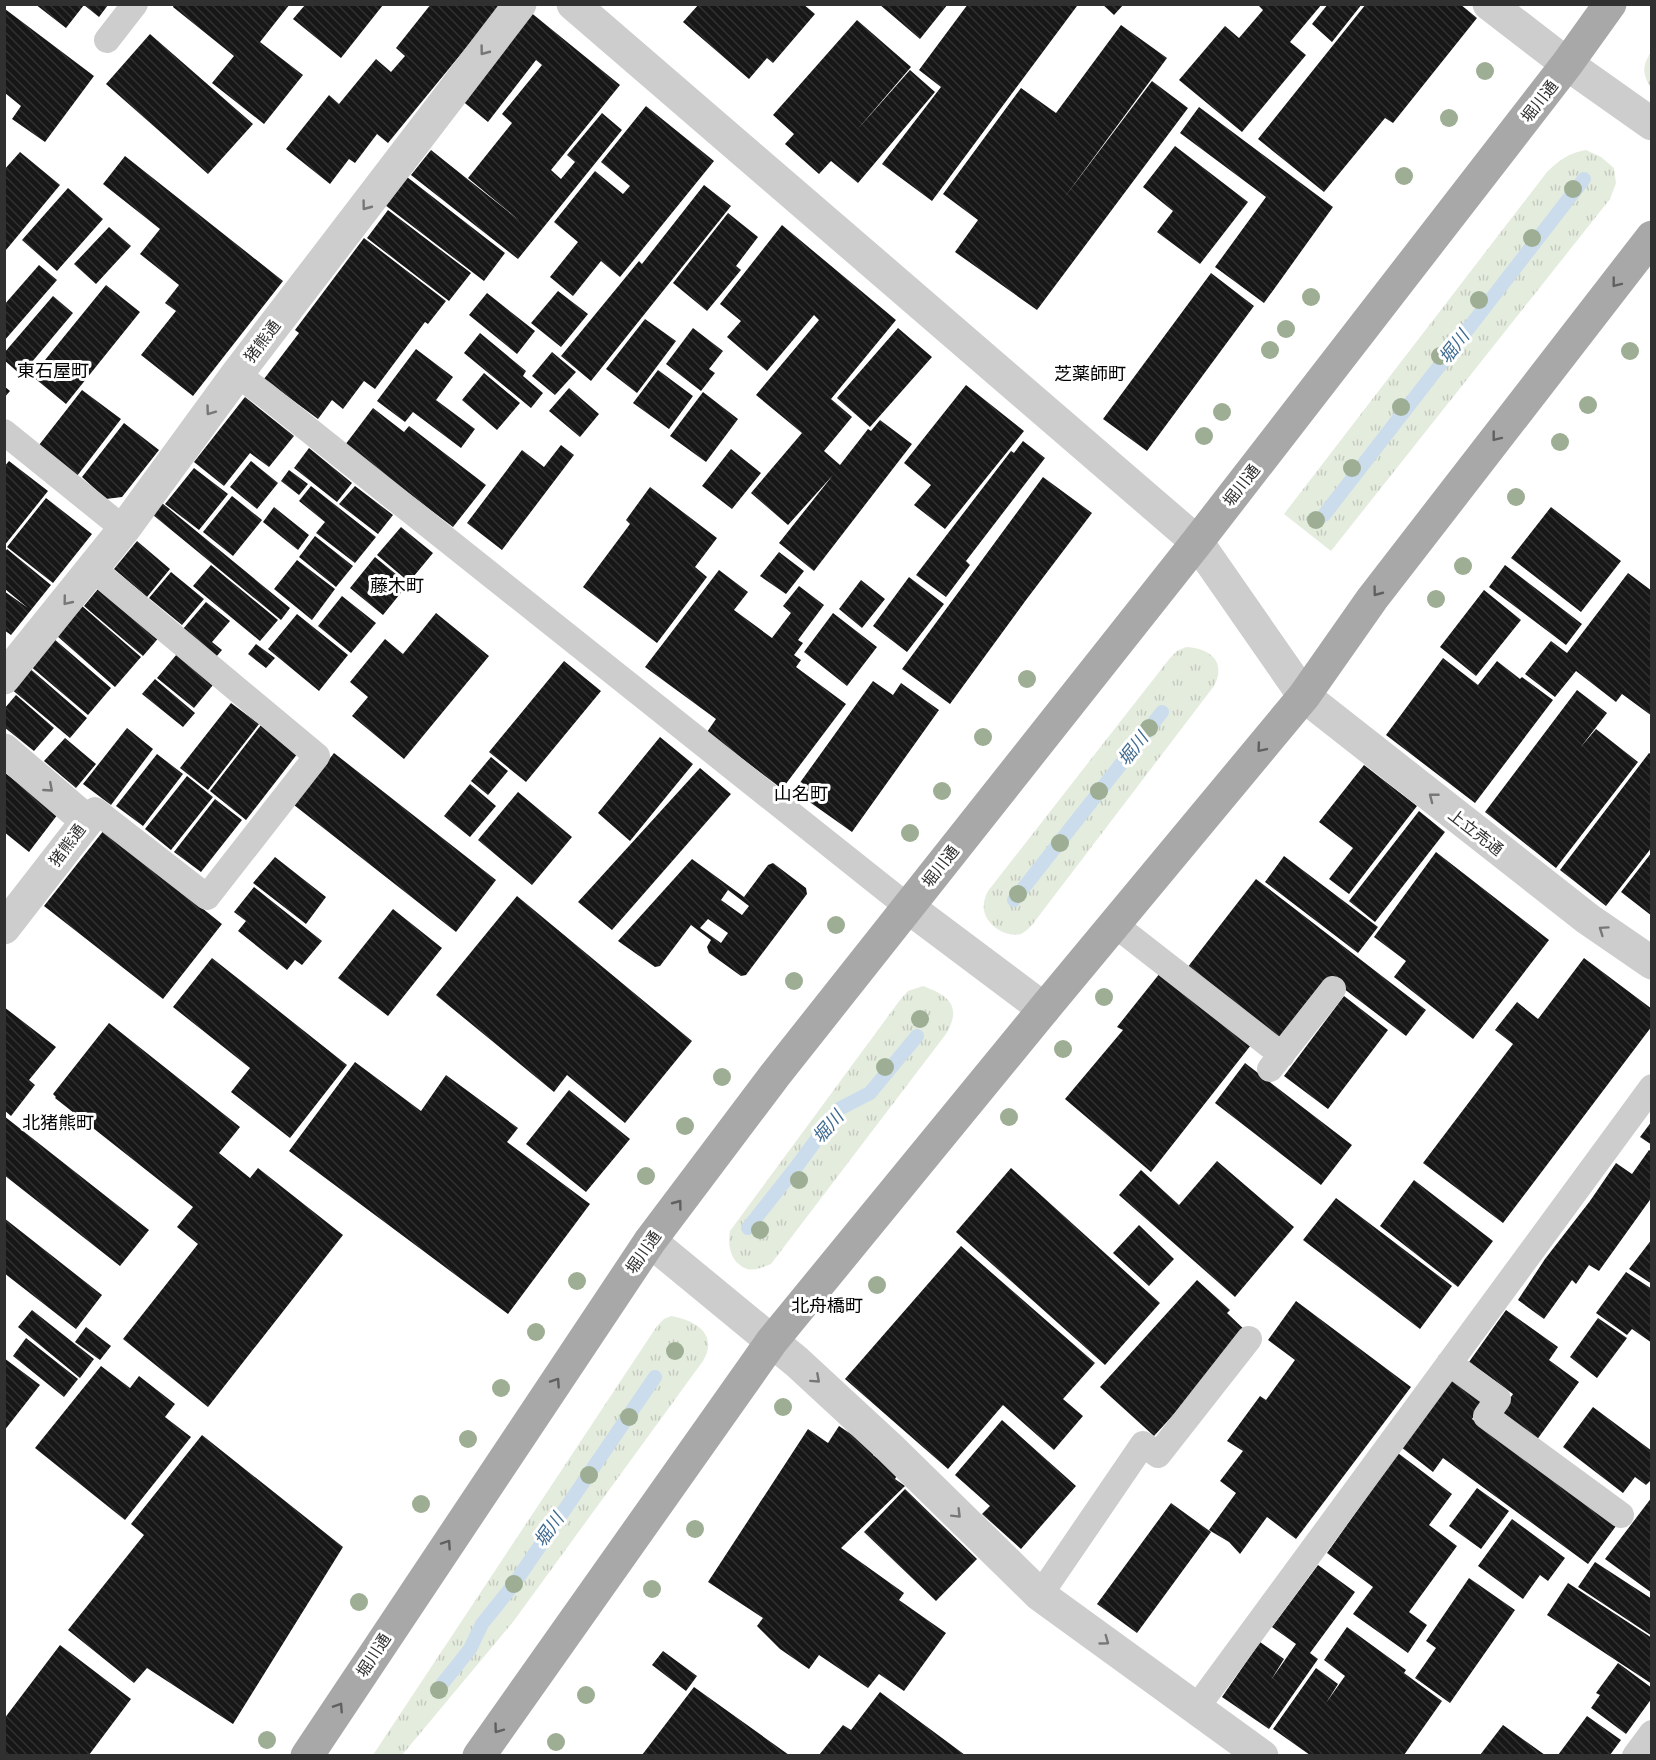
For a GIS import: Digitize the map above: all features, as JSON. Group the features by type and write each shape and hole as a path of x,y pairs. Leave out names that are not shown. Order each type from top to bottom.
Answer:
{"main road":[{"name":"堀川通","path":"307,1755 650,1241 775,1075 1197,542 1567,64 1610,4"},
{"path":"479,1755 772,1341 1304,696 1372,598 1652,237"}],"street":[{"name":"猪熊通","path":"4,678 93,569 237,374 520,4"},
{"name":"上立売通","path":"573,4 1197,542 1304,696 1588,919 1652,963"},
{"path":"1489,4 1567,64 1652,124"},
{"name":"猪熊通","path":"4,750 87,821 4,928"},
{"path":"908,907 1044,1009"},
{"path":"650,1241 797,1362 889,1447 1040,1595 1262,1755"}],"lane":[{"path":"107,40 135,4"},
{"path":"237,374 908,907"},
{"path":"4,432 124,528"},
{"path":"87,821 95,810 207,897 316,756 93,569"},
{"path":"1114,924 1276,1062 1333,989"},
{"path":"1197,1707 1652,1087"},
{"path":"1040,1595 1143,1444 1158,1455 1249,1339"},
{"path":"1449,1363 1498,1399 1486,1416 1621,1515"},
{"path":"1635,1755 1652,1733"}],"green space":[{"path":"1651,52 1651,88 1644,70"},
{"path":"1586,150 1601,157 1614,168 1616,183 1610,199 1331,551 1284,514 1547,172 1565,158"},
{"path":"1186,647 1202,650 1214,658 1217,663 1218,677 1214,686 1032,925 1021,934 1015,935 998,929 989,921 984,910 984,900 988,891 1170,658 1177,651"},
{"path":"923,986 940,994 951,1004 953,1017 946,1034 771,1264 753,1269 742,1267 731,1253 730,1231 900,1000 908,991"},
{"path":"671,1316 688,1321 702,1330 708,1343 703,1361 513,1622 402,1755 373,1755 657,1326"}],"building":[{"path":"35,4 108,5 99,17 84,5 66,28"},
{"path":"174,4 290,4 260,42 303,75 264,124 212,83 234,56 173,7"},
{"path":"431,4 502,4 388,143 377,134 355,163 349,159 330,184 286,149 329,95 339,104 376,59 391,72 405,56 396,48"},
{"path":"699,4 803,4 815,14 773,63 767,58 749,79 683,22"},
{"path":"879,4 948,4 920,39"},
{"path":"968,4 1075,4 1077,6 932,201 882,164 941,87 919,70"},
{"path":"1102,4 1124,4 1114,15"},
{"path":"1257,4 1322,4 1290,42 1306,55 1242,132 1179,80 1225,26 1239,38 1263,10"},
{"path":"1328,4 1362,4 1332,42 1312,24"},
{"path":"1366,4 1460,4 1477,18 1393,123 1385,118 1324,192 1258,139"},
{"path":"305,5 383,5 341,58 293,19"},
{"path":"5,9 94,76 45,142 12,119 21,106 5,93"},
{"path":"529,11 620,85 551,170 561,179 575,162 567,155 602,113 622,130 518,259 411,175 431,150 520,221 468,178 512,123 502,114 542,65 536,60 488,122 460,99"},
{"path":"857,20 911,67 856,131 910,70 935,92 858,183 831,161 819,174 785,144 794,134 773,115"},
{"path":"1121,25 1167,58 1064,198 1152,81 1188,108 1037,310 955,252 978,220 943,194 1021,88 1056,113"},
{"path":"150,34 253,124 208,174 106,84"},
{"path":"646,106 714,161 620,277 601,261 573,296 550,277 578,242 554,222 595,171 623,194 630,186 601,162"},
{"path":"1199,107 1333,207 1264,303 1215,267 1266,197 1180,133"},
{"path":"1175,146 1248,202 1200,264 1157,232 1173,211 1143,187"},
{"path":"20,152 60,185 6,250 4,248 4,170"},
{"path":"125,156 283,281 193,396 141,355 176,311 165,303 179,285 140,254 160,229 103,184"},
{"path":"407,177 505,253 484,281 385,205"},
{"path":"704,185 731,206 591,381 561,356 639,261 642,264"},
{"path":"68,188 103,219 57,271 22,240"},
{"path":"388,210 471,273 449,301 367,238"},
{"path":"728,213 758,237 736,266 741,270 707,311 673,283"},
{"path":"782,225 896,320 831,399 852,417 824,451 840,465 868,429 871,431 880,420 912,444 814,571 779,543 833,475 788,525 751,493 802,433 756,395 819,320 814,315 767,371 727,337 741,321 720,304"},
{"path":"109,227 131,246 96,284 74,264"},
{"path":"364,238 446,301 428,324 425,322 375,389 364,381 343,409 332,400 318,419 264,379 299,333 295,330"},
{"path":"39,265 57,280 4,341 4,305"},
{"path":"1211,273 1254,306 1147,451 1103,419"},
{"path":"106,285 140,312 66,404 32,376"},
{"path":"558,291 588,314 561,347 531,323"},
{"path":"487,293 535,331 517,354 469,315"},
{"path":"53,296 73,313 21,375 4,360 4,353"},
{"path":"645,319 676,341 637,393 606,369"},
{"path":"693,328 723,351 709,369 715,373 701,391 666,364"},
{"path":"898,328 932,357 870,427 837,398"},
{"path":"480,333 526,371 523,376 543,393 531,408 464,353"},
{"path":"416,349 453,377 436,400 475,429 461,448 413,412 405,422 377,401"},
{"path":"552,352 576,372 555,395 532,376"},
{"path":"658,370 693,396 669,429 633,403"},
{"path":"484,373 520,403 497,430 462,400"},
{"path":"966,385 1024,431 945,529 914,505 931,485 904,463"},
{"path":"4,386 10,391 4,398"},
{"path":"569,388 599,414 580,437 549,411"},
{"path":"82,390 121,419 77,476 39,445"},
{"path":"703,392 738,419 706,462 670,436"},
{"path":"245,397 294,436 269,467 250,453 224,486 194,462"},
{"path":"373,408 404,432 409,426 486,485 453,527 345,445"},
{"path":"124,423 159,450 122,497 106,499 82,477"},
{"path":"1023,441 1045,458 966,561 970,565 946,597 916,575 1011,451 1014,453"},
{"path":"561,445 574,455 502,550 467,523 522,450 544,467"},
{"path":"309,448 352,483 337,502 294,468"},
{"path":"731,449 761,473 732,509 702,486"},
{"path":"9,461 48,491 4,546 4,467"},
{"path":"251,461 278,483 257,509 230,487"},
{"path":"194,468 228,494 199,530 165,504"},
{"path":"289,470 308,484 299,495 281,481"},
{"path":"1043,477 1092,513 950,704 902,669"},
{"path":"311,486 376,537 355,563 316,533 325,522 299,501"},
{"path":"355,486 393,515 378,534 339,504"},
{"path":"650,487 717,538 695,567 707,577 657,643 583,587 630,524 626,520"},
{"path":"232,496 262,520 233,556 203,532"},
{"path":"46,498 92,534 53,583 7,547"},
{"path":"162,503 290,608 281,620 153,515"},
{"path":"274,507 309,535 298,550 263,522"},
{"path":"1551,507 1621,561 1581,612 1511,558"},
{"path":"401,527 433,553 409,582 377,555"},
{"path":"315,536 353,566 336,587 299,557"},
{"path":"137,541 170,569 147,597 114,569"},
{"path":"7,549 51,585 11,635 4,630 4,591 28,608 5,589 5,552"},
{"path":"779,552 804,571 786,594 760,576"},
{"path":"375,557 408,584 383,615 350,588"},
{"path":"297,560 335,589 312,620 274,589"},
{"path":"211,565 278,620 260,641 193,586"},
{"path":"1505,565 1582,624 1566,645 1489,587"},
{"path":"719,570 748,592 734,610 772,638 791,613 783,606 799,586 824,605 798,640 803,643 794,655 801,660 796,667 846,704 782,789 707,732 716,719 645,667"},
{"path":"171,572 204,599 182,625 149,598"},
{"path":"1628,573 1652,591 1652,716 1622,694 1616,702 1576,671 1555,697 1525,674 1551,641 1567,653"},
{"path":"909,577 944,604 907,652 873,626"},
{"path":"861,580 885,599 862,628 839,609"},
{"path":"102,584 161,635 143,656 84,606"},
{"path":"1484,590 1521,620 1476,676 1440,647"},
{"path":"342,596 376,623 351,653 318,626"},
{"path":"206,602 230,621 212,642 222,650 216,657 183,629"},
{"path":"82,606 141,657 115,687 56,635"},
{"path":"436,613 489,656 404,759 352,716 368,697 350,682 385,639 403,654"},
{"path":"833,613 877,647 847,686 804,652"},
{"path":"297,614 348,655 319,691 268,649"},
{"path":"53,638 111,688 88,715 29,665"},
{"path":"256,644 275,658 266,668 248,654"},
{"path":"177,654 213,685 194,708 157,678"},
{"path":"1443,658 1478,685 1497,661 1553,700 1475,803 1386,735"},
{"path":"564,661 601,691 526,782 489,752"},
{"path":"28,667 87,718 70,738 10,688"},
{"path":"155,679 195,713 183,727 142,694"},
{"path":"873,681 893,695 901,683 939,710 852,832 794,791"},
{"path":"1577,690 1607,713 1580,748 1596,729 1638,762 1556,868 1485,812"},
{"path":"16,695 54,728 34,751 4,727 4,709"},
{"path":"231,703 259,724 208,790 180,768"},
{"path":"261,725 298,753 246,820 210,791"},
{"path":"127,728 153,749 111,805 83,784"},
{"path":"660,737 693,764 630,841 598,813"},
{"path":"65,738 96,764 76,788 44,761"},
{"path":"334,753 496,880 456,932 294,805"},
{"path":"1649,753 1652,755 1652,847 1606,906 1560,870"},
{"path":"157,754 183,774 143,826 116,806"},
{"path":"491,757 508,771 488,795 471,781"},
{"path":"1364,765 1417,806 1349,894 1329,879 1353,848 1319,822"},
{"path":"700,768 731,794 612,930 578,902"},
{"path":"4,772 58,814 29,852 4,832"},
{"path":"187,776 213,797 171,850 145,829"},
{"path":"470,784 496,806 470,837 444,816"},
{"path":"518,792 572,837 532,885 478,840"},
{"path":"215,799 242,820 201,872 174,852"},
{"path":"1419,811 1445,832 1375,922 1349,901"},
{"path":"104,830 222,924 163,999 44,906"},
{"path":"1436,852 1549,940 1473,1039 1394,977 1406,961 1374,937"},
{"path":"1652,852 1652,916 1621,892"},
{"path":"1284,856 1378,927 1358,953 1265,882"},
{"path":"275,857 326,897 306,924 253,883"},
{"path":"692,859 744,897 768,865 773,863 806,888 807,894 746,975 741,976 709,953 707,947 711,940 691,925 660,966 655,967 618,941","holes":["728,890 749,906 742,915 721,900","708,919 728,933 721,943 700,928"]},
{"path":"1256,879 1426,1010 1406,1036 1331,979 1283,1042 1187,968"},
{"path":"254,887 322,941 302,965 295,960 287,970 238,931 246,921 234,912"},
{"path":"517,896 692,1041 625,1123 567,1075 554,1092 436,995"},
{"path":"393,909 442,948 388,1016 338,978"},
{"path":"212,958 347,1065 290,1138 231,1092 250,1068 173,1007"},
{"path":"1584,958 1652,1009 1652,1026 1503,1223 1423,1163 1513,1044 1495,1030 1517,1002 1538,1019"},
{"path":"1160,973 1251,1045 1151,1172 1065,1099 1123,1030 1117,1027"},
{"path":"1344,996 1388,1030 1328,1109 1284,1076"},
{"path":"4,1007 56,1047 29,1080 35,1085 11,1116 4,1110"},
{"path":"109,1023 240,1127 219,1153 250,1178 258,1168 343,1235 208,1407 123,1339 198,1244 177,1227 193,1207 55,1098 53,1094"},
{"path":"355,1062 421,1111 446,1075 518,1128 507,1142 590,1204 508,1314 289,1151"},
{"path":"1245,1063 1352,1145 1321,1185 1215,1103"},
{"path":"569,1090 630,1139 586,1192 526,1144"},
{"path":"4,1116 149,1230 120,1266 4,1175"},
{"path":"1652,1121 1652,1145 1640,1137"},
{"path":"1649,1150 1652,1152 1652,1197 1599,1271 1589,1265 1576,1284 1572,1280 1544,1319 1518,1300 1545,1259 1616,1163 1632,1174"},
{"path":"1217,1161 1294,1227 1235,1297 1119,1195 1141,1170 1179,1205"},
{"path":"1011,1168 1160,1303 1105,1365 956,1232"},
{"path":"1414,1180 1493,1241 1458,1287 1380,1226"},
{"path":"1336,1198 1452,1286 1420,1329 1303,1240"},
{"path":"4,1218 102,1295 76,1329 4,1273"},
{"path":"1139,1225 1174,1259 1149,1286 1113,1253"},
{"path":"1652,1239 1652,1284 1629,1269"},
{"path":"961,1246 1095,1363 1063,1399 1083,1416 1054,1450 1003,1405 948,1469 845,1379"},
{"path":"1626,1272 1652,1289 1652,1343 1632,1329 1627,1335 1596,1313"},
{"path":"1197,1280 1230,1310 1227,1313 1248,1333 1154,1436 1100,1387"},
{"path":"1296,1301 1411,1387 1296,1539 1267,1517 1240,1554 1229,1542 1209,1530 1236,1493 1220,1481 1243,1451 1227,1441 1260,1396 1266,1400 1295,1360 1268,1340"},
{"path":"32,1310 94,1359 80,1378 18,1327"},
{"path":"1506,1310 1558,1347 1549,1360 1579,1382 1536,1441 1500,1413 1513,1394 1469,1362"},
{"path":"1598,1318 1627,1338 1597,1378 1570,1357"},
{"path":"86,1327 111,1346 100,1360 75,1342"},
{"path":"26,1338 78,1379 64,1397 13,1356"},
{"path":"4,1358 40,1385 4,1431"},
{"path":"101,1366 130,1388 139,1376 175,1404 165,1417 191,1437 125,1520 35,1448"},
{"path":"1454,1377 1485,1401 1472,1419 1616,1526 1588,1564 1443,1458 1433,1472 1401,1447"},
{"path":"1593,1407 1652,1451 1652,1479 1646,1485 1635,1477 1623,1493 1563,1447"},
{"path":"1002,1420 1076,1486 1021,1549 982,1514 990,1506 955,1475"},
{"path":"839,1426 875,1450 873,1455 898,1473 895,1479 905,1486 841,1548 904,1593 899,1600 946,1633 904,1691 879,1674 868,1688 819,1655 809,1669 780,1649 757,1626 763,1618 708,1582 808,1429 828,1443"},
{"path":"202,1435 343,1547 233,1724 147,1668 134,1683 68,1630 144,1535 131,1524"},
{"path":"1398,1453 1452,1494 1429,1525 1457,1546 1409,1612 1427,1625 1408,1653 1353,1614 1373,1587 1327,1553"},
{"path":"1477,1488 1509,1511 1481,1549 1449,1526"},
{"path":"905,1489 977,1559 936,1601 864,1532"},
{"path":"1652,1497 1652,1593 1605,1559"},
{"path":"1171,1503 1211,1532 1137,1633 1097,1604"},
{"path":"1512,1519 1565,1558 1548,1581 1540,1575 1523,1599 1478,1566"},
{"path":"1595,1562 1652,1599 1652,1636 1578,1587"},
{"path":"1318,1565 1355,1592 1310,1653 1318,1659 1269,1729 1222,1697 1260,1642 1284,1659 1271,1680 1296,1644 1272,1627"},
{"path":"1469,1578 1515,1610 1450,1703 1415,1678 1436,1648 1426,1641"},
{"path":"1568,1583 1652,1638 1652,1684 1547,1615"},
{"path":"1347,1627 1406,1670 1404,1673 1442,1701 1404,1755 1310,1755 1273,1729 1316,1668 1338,1684 1326,1703 1345,1676 1324,1660"},
{"path":"60,1645 131,1699 89,1755 4,1755 4,1719"},
{"path":"663,1651 697,1676 686,1691 652,1665"},
{"path":"1618,1663 1652,1688 1652,1698 1626,1734 1591,1708 1600,1695 1596,1693"},
{"path":"694,1687 789,1755 642,1755"},
{"path":"880,1692 965,1755 819,1755 843,1725 851,1730"},
{"path":"1587,1716 1621,1740 1610,1755 1558,1755"},
{"path":"1503,1725 1545,1755 1480,1755"}],"waterway":[{"name":"堀川","path":"1324,515 1584,179"},
{"name":"堀川","path":"1014,900 1162,712"},
{"name":"堀川","path":"748,1228 839,1109 870,1093 917,1036"},
{"name":"堀川","path":"443,1683 470,1649 482,1624 514,1584 655,1377"}],"district":[{"name":"東石屋町","path":"53,371"},
{"name":"芝薬師町","path":"1090,374"},
{"name":"藤木町","path":"397,586"},
{"name":"山名町","path":"801,794"},
{"name":"北猪熊町","path":"58,1123"},
{"name":"北舟橋町","path":"827,1306"}]}
